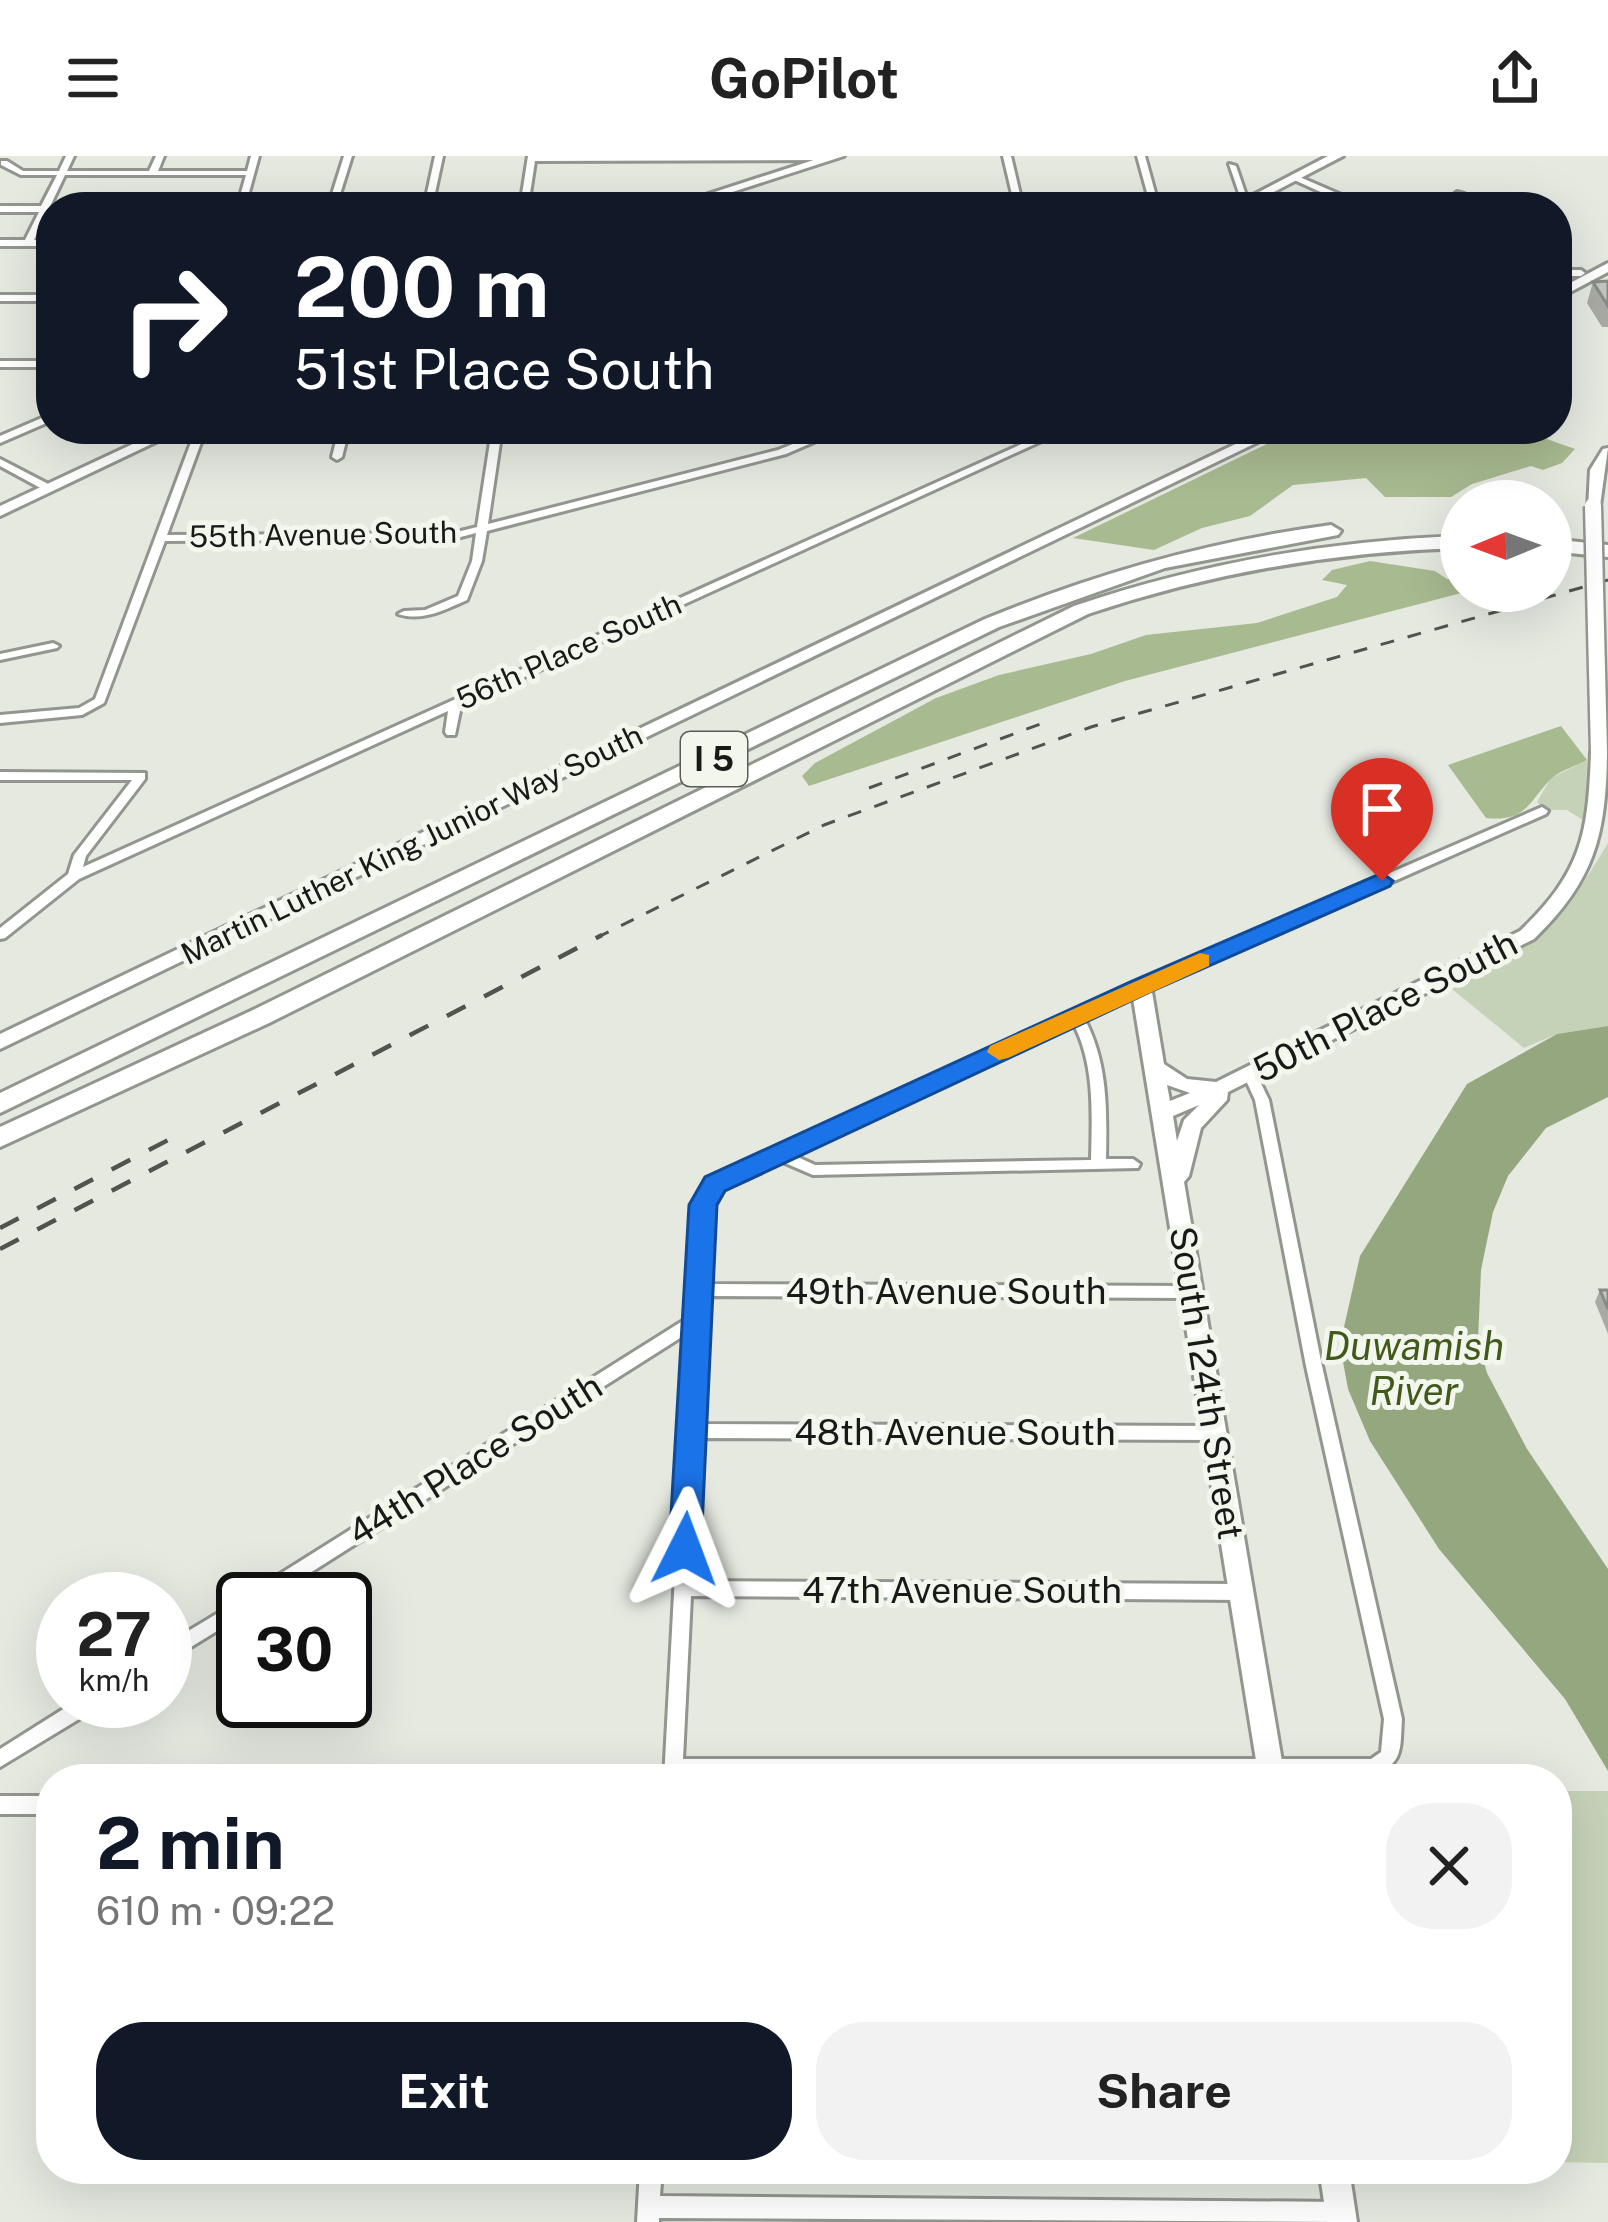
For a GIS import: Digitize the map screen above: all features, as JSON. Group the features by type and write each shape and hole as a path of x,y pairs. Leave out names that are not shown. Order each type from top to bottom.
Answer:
{"highway":[{"name":"I 5","path":"0,1104 1072,589 1166,558 1267,538 1440,527"},
{"name":"I 5","path":"0,1143 1081,610 1187,576 1258,560 1387,544 1440,543"},
{"path":"1572,547 1608,551"}],"main road":[{"path":"1265,192 1337,156"},
{"path":"722,192 833,157"},
{"path":"1572,277 1606,269"},
{"path":"1572,287 1606,269"},
{"path":"0,512 144,444"},
{"name":"Martin Luther King Junior Way South","path":"0,1030 1227,444"},
{"name":"Martin Luther King Junior Way South","path":"0,1042 1247,444"},
{"name":"50th Place South","path":"1162,1112 1235,1081 1527,935 1557,909 1582,869 1600,806 1593,506 1597,470 1608,452"},
{"name":"South 124th Street","path":"1141,986 1270,1764"},
{"path":"1154,1067 1182,1085 1235,1081"},
{"path":"1178,1207 1180,1160 1191,1125 1235,1081"},
{"path":"1162,1112 1200,1114"},
{"path":"1336,2184 1342,2218"}],"street":[{"path":"53,192 70,156"},
{"path":"152,173 160,156"},
{"path":"245,192 255,156"},
{"path":"337,192 348,156"},
{"path":"432,192 440,156"},
{"path":"1007,156 1015,192"},
{"path":"1141,156 1151,192"},
{"path":"526,192 531,157 833,157"},
{"path":"4,164 12,172 249,173"},
{"path":"1232,166 1238,192"},
{"path":"1295,177 1328,192"},
{"path":"0,209 36,209"},
{"path":"28,243 36,226"},
{"path":"0,243 36,243"},
{"path":"1572,273 1581,273"},
{"path":"0,298 36,298"},
{"path":"0,364 36,364"},
{"path":"0,440 36,424"},
{"path":"0,719 76,712 98,704 196,444"},
{"path":"337,457 340,444"},
{"path":"404,614 457,603 477,562 495,444"},
{"name":"55th Avenue South","path":"163,538 443,537 802,444"},
{"name":"56th Place South","path":"74,876 1030,444"},
{"path":"0,462 50,489"},
{"path":"0,658 53,646"},
{"path":"451,733 455,704"},
{"path":"0,776 141,776 80,855 74,876 0,935"},
{"path":"674,1764 703,1205 715,1184 1141,986 1542,811"},
{"path":"1076,1016 1088,1034 1099,1113 1098,1165"},
{"path":"1235,1081 1262,1100 1314,1366 1393,1719 1390,1756 1373,1764"},
{"path":"777,1154 813,1170 1133,1164"},
{"name":"49th Avenue South","path":"698,1290 1193,1292"},
{"name":"44th Place South","path":"297,1572 697,1320"},
{"name":"48th Avenue South","path":"691,1431 1218,1433"},
{"name":"47th Avenue South","path":"683,1588 1241,1592"},
{"path":"0,1759 49,1728"},
{"path":"0,1805 36,1805"},
{"path":"650,2184 648,2214 1342,2218"}],"shaded area":[{"path":"1267,444 1561,444 1575,449 1562,463 1543,470 1531,466 1485,480 1440,480 1440,497 1385,497 1366,478 1293,485 1250,516 1202,528 1154,550 1073,538"},
{"path":"1370,561 1435,571 1440,574 1440,599 1125,681 809,786 802,776 815,763 936,698 999,675 1091,654 1146,635 1257,623 1337,597 1347,585 1322,580 1332,570"},
{"path":"1561,726 1587,760 1554,776 1525,809 1510,817 1486,818 1448,765"},
{"path":"1587,760 1586,822 1567,810 1545,810 1537,802 1551,778"},
{"path":"1608,843 1608,1026 1557,1034 1524,1048 1452,989 1544,931 1575,895"},
{"path":"1572,1791 1608,1791 1608,2163 1572,2162"}],"water":[{"name":"Duwamish River","path":"1608,1026 1608,1097 1546,1128 1508,1176 1493,1212 1481,1270 1478,1341 1487,1373 1527,1449 1608,1569 1608,1771 1565,1699 1439,1549 1370,1441 1348,1389 1340,1345 1360,1256 1467,1084 1557,1034"}],"building":[{"path":"1608,281 1608,306 1593,282"}],"railway":[{"path":"601,936 824,825 1091,727 1608,580"},
{"path":"869,788 1043,723"},
{"path":"0,1249 601,936"},
{"path":"596,938 601,936"},
{"path":"0,1228 172,1138"}],"slow traffic":[{"path":"999,1052 1200,961"}],"route":[{"path":"685,1549 703,1205 715,1184 1141,986 1382,881"}]}
